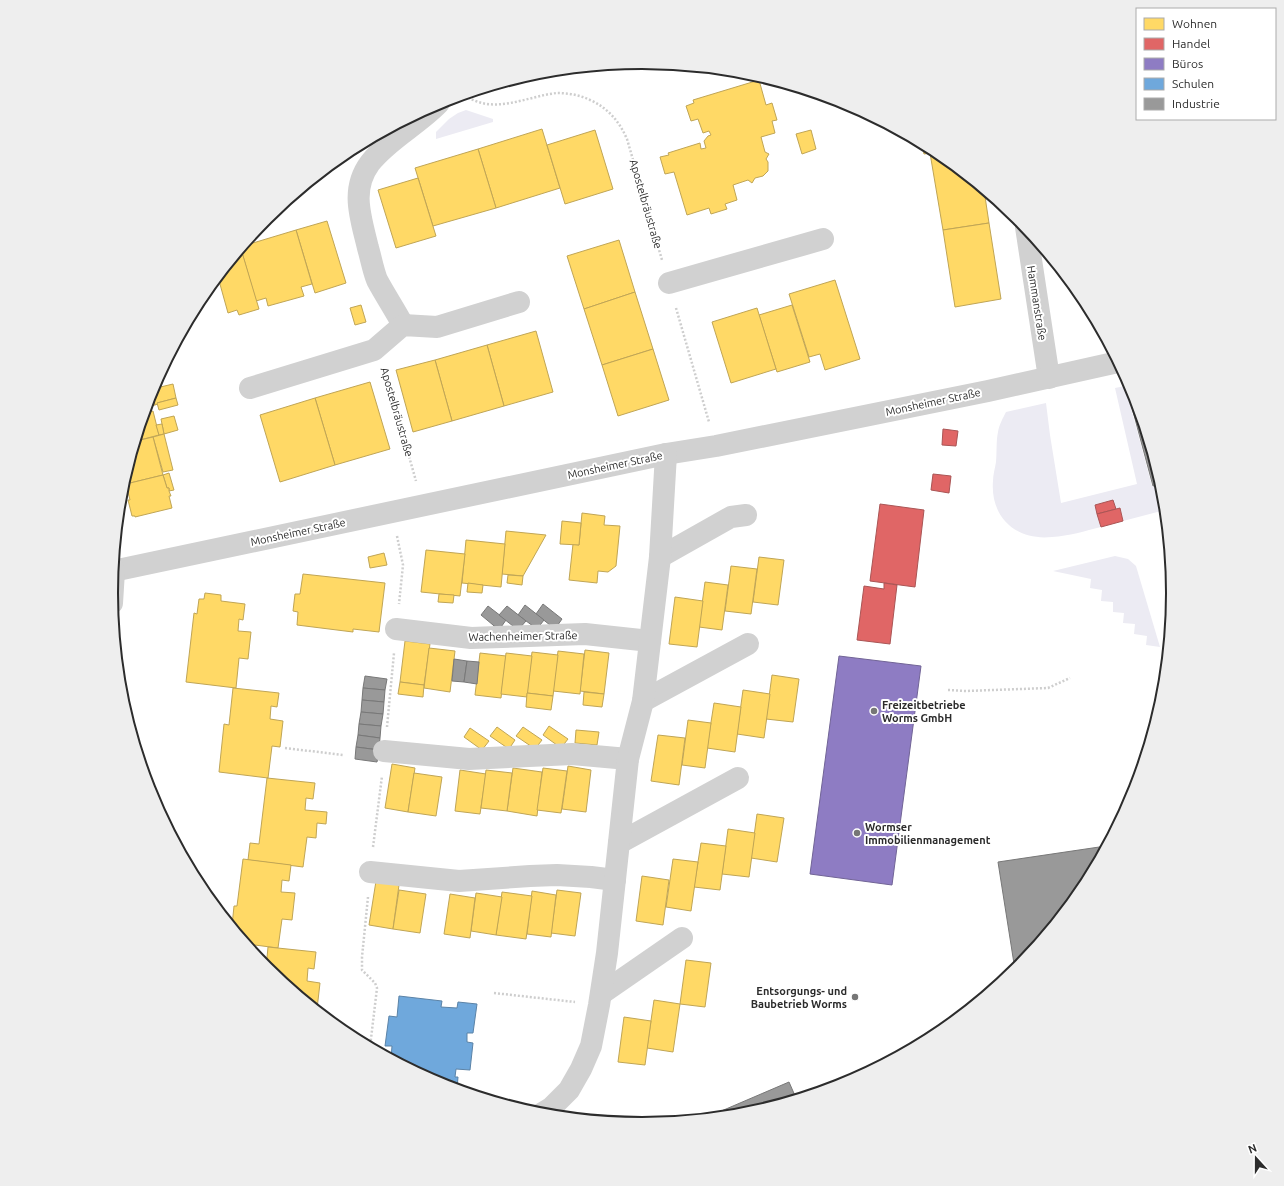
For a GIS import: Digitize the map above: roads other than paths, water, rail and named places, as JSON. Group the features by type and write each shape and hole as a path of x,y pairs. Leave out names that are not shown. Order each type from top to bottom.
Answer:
{"street":[{"path":"403,325 377,279 358,206 358,193 362,178 370,163 385,148 424,117"},
{"path":"668,283 823,239"},
{"name":"Hammanstraße","path":"1028,239 1049,378"},
{"path":"250,388 374,350 403,325 437,327 519,302"},
{"name":"Monsheimer Straße","path":"119,569 666,454 716,446 1049,378 1113,363"},
{"path":"550,1109 569,1090 581,1069 591,1046 600,999 607,953 628,759 643,701 660,557 666,454"},
{"path":"660,557 731,517 746,515"},
{"name":"Wachenheimer Straße","path":"396,629 471,638 585,634 650,641"},
{"path":"643,701 748,644"},
{"path":"384,752 469,759 572,754 628,759"},
{"path":"619,843 738,778"},
{"path":"370,872 459,882 557,875 615,880"},
{"path":"600,999 682,938"}],"place":[{"name":"Freizeitbetriebe Worms GmbH","path":"874,711"},
{"name":"Wormser Immobilienmanagement","path":"857,833"},
{"name":"Entsorgungs- und Baubetrieb Worms","path":"855,997"}]}
